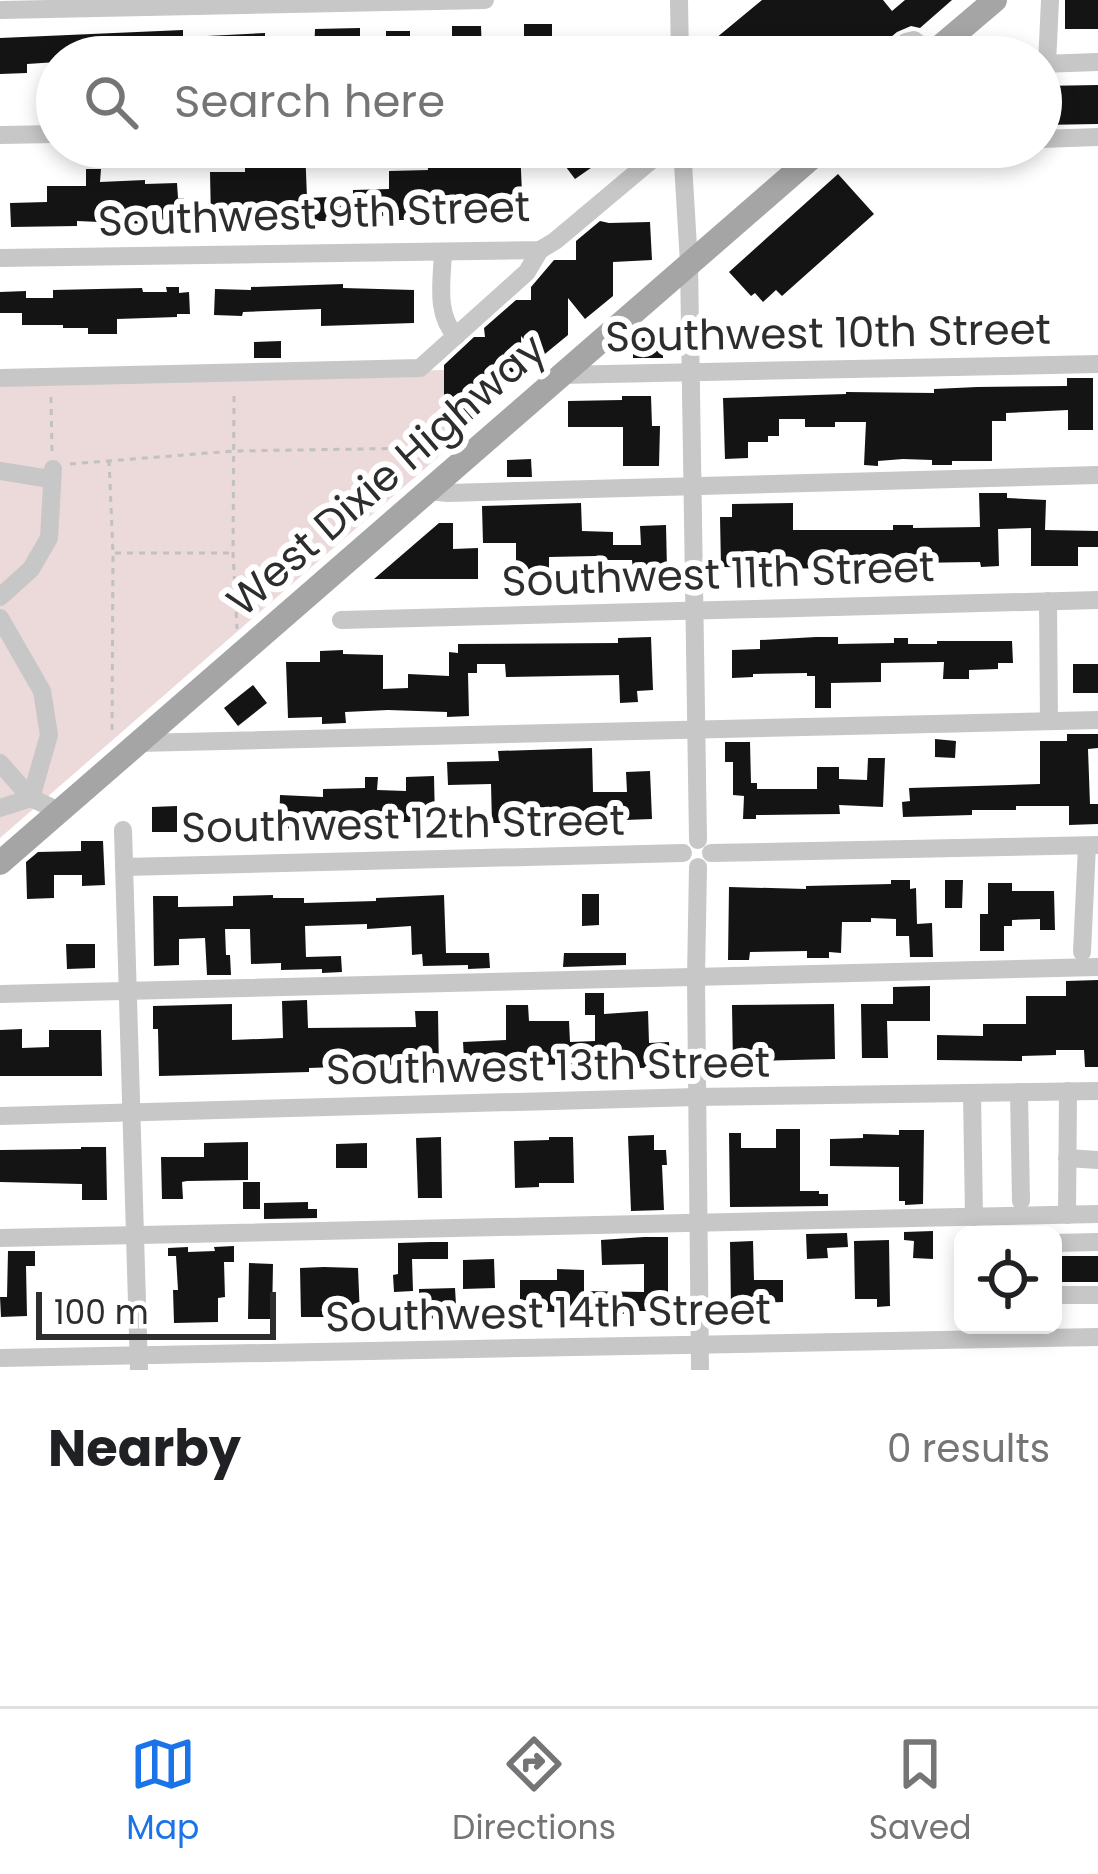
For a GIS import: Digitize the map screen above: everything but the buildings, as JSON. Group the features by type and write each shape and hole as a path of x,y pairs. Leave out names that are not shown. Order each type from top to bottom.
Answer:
{"main road":[{"path":"947,36 968,9 995,0"},
{"name":"West Dixie Highway","path":"0,862 800,168"}],"street":[{"path":"0,10 485,0"},
{"path":"679,0 680,36"},
{"path":"1047,36 1050,0"},
{"path":"1062,63 1098,62"},
{"path":"0,135 36,134"},
{"path":"1062,138 1098,137"},
{"name":"Southwest 9th Street","path":"0,258 540,250 643,168"},
{"path":"683,168 689,263 700,1370"},
{"path":"0,378 420,368 527,272 540,250"},
{"path":"443,252 443,315 456,336"},
{"name":"Southwest 10th Street","path":"560,374 1098,364"},
{"path":"0,471 52,474 49,538 31,568 0,597"},
{"path":"427,490 448,494 1098,476"},
{"name":"Southwest 11th Street","path":"341,620 1098,600"},
{"path":"1048,601 1048,721"},
{"path":"0,618 43,692 49,735 31,798"},
{"path":"137,743 1098,720"},
{"path":"0,763 31,798 59,811"},
{"path":"0,808 31,798"},
{"path":"123,830 139,1363"},
{"path":"1082,952 1092,845"},
{"name":"Southwest 12th Street","path":"124,868 1092,845"},
{"path":"0,994 1098,968"},
{"path":"1067,1215 1068,1091"},
{"name":"Southwest 13th Street","path":"0,1116 1098,1091"},
{"path":"1019,1092 1021,1202"},
{"path":"972,1093 974,1217"},
{"path":"1067,1158 1098,1160"},
{"path":"0,1238 1098,1214"},
{"path":"1062,1243 1098,1242"},
{"path":"1062,1295 1098,1295"},
{"name":"Southwest 14th Street","path":"0,1358 139,1363 700,1346 954,1333"},
{"name":"Southwest 14th Street","path":"1018,1334 1098,1337"},
{"path":"1098,1337 1098,1348"},
{"path":"601,1370 603,1348"}],"path":[{"path":"51,386 52,474 81,461 109,459 234,451 422,448"},
{"path":"234,395 237,631"},
{"path":"109,459 112,734"},
{"path":"113,553 233,553"}],"shaded area":[{"path":"444,370 445,451 0,838 0,381"}]}
